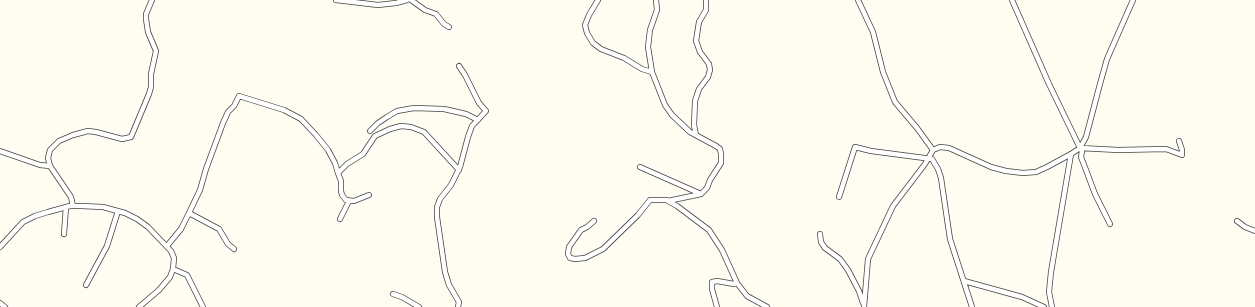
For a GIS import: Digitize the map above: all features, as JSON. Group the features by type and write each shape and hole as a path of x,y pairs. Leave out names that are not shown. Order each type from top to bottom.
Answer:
{"street":[{"path":"73,206 71,197 50,166 48,158 51,147 69,136 93,131 122,139 131,137 151,86 151,74 156,50 149,35 146,14 152,0"},
{"path":"336,0 378,5 407,0"},
{"path":"411,0 424,10 436,14 444,24 449,27"},
{"path":"598,0 586,21 585,29 593,43 601,49 624,58 642,69 652,72"},
{"path":"656,0 657,10 650,30 648,47 652,72 662,100 668,110 684,127 720,149 722,157 721,163 701,194 693,197 668,201"},
{"path":"696,135 694,125 695,101 699,89 708,77 710,70 709,64 700,52 696,41 698,22 706,10 706,0"},
{"path":"858,0 873,32 884,72 895,102 933,150"},
{"path":"1012,0 1049,84 1082,151 1081,157 1095,194 1110,224"},
{"path":"864,306 868,259 893,206 933,150 940,147 949,148 991,167 1023,173 1036,172 1080,148 1086,137 1107,59 1133,0"},
{"path":"458,307 459,302 449,285 445,272 437,208 440,199 451,185 459,170 471,130 486,111 479,103 459,66"},
{"path":"167,246 180,229 189,213 200,190 206,168 223,123 228,112 234,106 239,96 284,110 301,119 328,150 335,163 341,181 342,195 349,201 354,201 369,195"},
{"path":"370,131 387,116 397,111 414,108 444,109 466,114 478,120"},
{"path":"338,173 363,154 376,136 385,131 401,126 411,127 424,132 459,170"},
{"path":"1080,148 1118,150 1166,149 1182,155 1179,141"},
{"path":"839,196 855,147 870,151 932,159 941,178 950,239 972,307"},
{"path":"0,151 40,165 50,166"},
{"path":"1052,307 1049,292 1051,272 1071,154"},
{"path":"640,167 701,194"},
{"path":"594,221 581,230 569,247 568,254 570,258 585,258 603,249 638,215 650,200 667,200 677,206 712,234 722,250 737,283 747,296 767,307"},
{"path":"340,219 349,201"},
{"path":"0,247 18,226 28,219 66,207 96,206 118,210 142,222 167,246 174,258 173,269 170,277 139,307"},
{"path":"64,234 66,207"},
{"path":"86,286 107,246 118,210"},
{"path":"189,213 219,229 228,244 234,249"},
{"path":"1237,221 1245,227 1255,231"},
{"path":"820,234 821,242 825,248 840,259 848,270 859,291 864,306"},
{"path":"173,269 187,275 203,307"},
{"path":"964,281 1022,297 1044,307"},
{"path":"718,307 712,289 712,282 737,283"},
{"path":"393,294 402,297 420,307"},
{"path":"0,304 5,307"}]}
